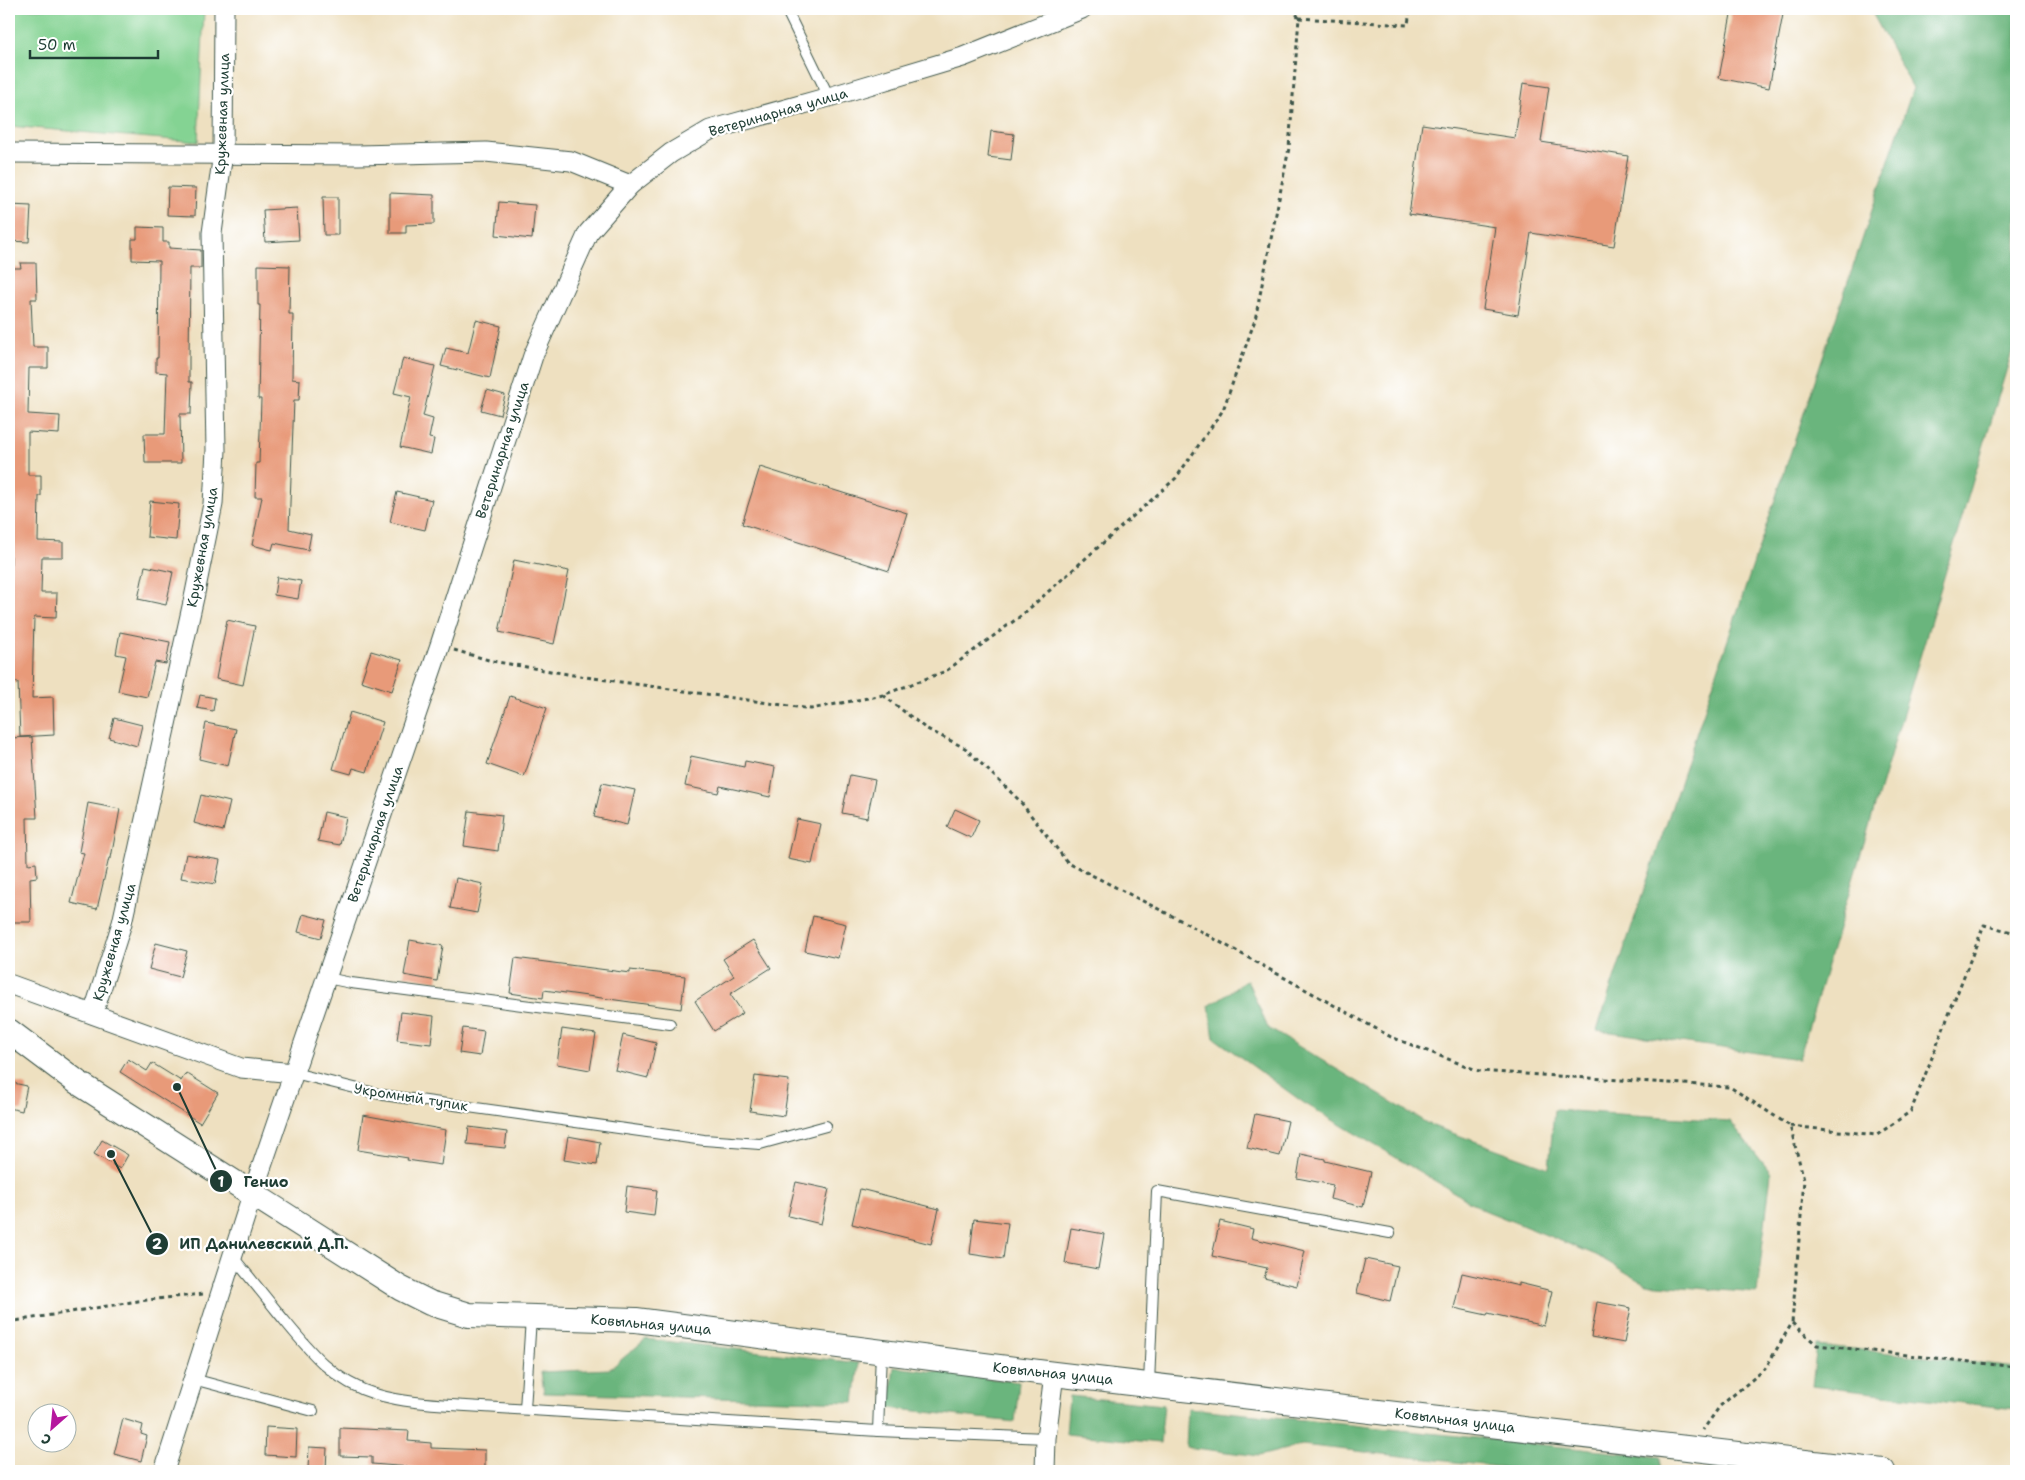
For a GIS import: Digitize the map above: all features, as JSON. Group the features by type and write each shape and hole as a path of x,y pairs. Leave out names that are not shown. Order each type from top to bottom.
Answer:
{"street":[{"name":"Кружевная улица","path":"93,1014 122,923 196,593 213,504 216,440 212,233 223,153 224,9"},
{"name":"Ветеринарная улица","path":"164,1471 252,1195 440,645 533,356 588,233 630,185 672,153 710,130 963,57 1082,9"},
{"path":"9,153 358,155 486,152 571,161 630,185"},
{"name":"Укромный тупик","path":"9,984 241,1068 294,1073"},
{"name":"Ковыльная улица","path":"9,1031 77,1082 400,1288 430,1303 469,1315 636,1320 1054,1374 1883,1471"},
{"path":"1045,1471 1046,1438 1054,1374"}],"lane":[{"path":"786,9 829,97"},
{"path":"327,978 352,983 670,1024"},
{"name":"Укромный тупик","path":"294,1073 383,1095 704,1140 760,1144 826,1126"},
{"path":"1149,1384 1157,1191 1390,1234"},
{"path":"232,1256 312,1355 328,1370 356,1387 376,1394 427,1403 525,1410 878,1431 1046,1438"},
{"path":"525,1410 531,1318"},
{"path":"878,1431 881,1352"},
{"path":"193,1379 313,1411"}],"path":[{"path":"440,645 492,661 579,676 811,709 883,695 946,671 1022,615 1176,478 1223,410 1255,320 1289,148 1299,18 1293,9"},
{"path":"1299,18 1408,25 1410,9"},
{"path":"883,695 926,728 965,748 1019,800 1068,863 1184,922 1391,1037 1479,1070 1730,1087 1790,1126 1877,1134 1911,1111 1984,925 2016,933"},
{"path":"1692,1448 1720,1406 1765,1369 1792,1323 1804,1180 1790,1126"},
{"path":"9,1322 138,1301 221,1292"},
{"path":"1792,1323 1817,1345 2016,1367"}],"green space":[{"path":"9,9 204,9 198,142 9,126"},
{"path":"1870,9 2016,9 2016,338 1799,1059 1597,1030 1913,88"},
{"path":"1247,980 1268,1028 1430,1125 1549,1168 1554,1110 1730,1121 1771,1173 1757,1293 1646,1284 1596,1255 1484,1210 1304,1103 1214,1038 1209,1006"},
{"path":"646,1339 859,1363 854,1402 544,1393 541,1372 610,1369"},
{"path":"1817,1345 2016,1367 2016,1409 1812,1386"},
{"path":"894,1367 1019,1382 1015,1422 889,1408"},
{"path":"1069,1396 1164,1405 1160,1443 1066,1434"},
{"path":"1188,1408 1660,1457 1659,1471 1536,1471 1302,1445 1259,1456 1186,1447"}],"building":[{"path":"1732,9 1784,9 1769,88 1719,78"},
{"path":"1523,83 1549,87 1541,142 1628,156 1614,246 1531,233 1518,315 1483,309 1495,227 1409,214 1422,124 1515,138"},
{"path":"991,131 1014,134 1011,160 988,157"},
{"path":"168,187 196,188 195,216 167,215"},
{"path":"390,193 434,195 434,224 406,225 406,233 390,233"},
{"path":"323,197 338,197 338,235 324,235"},
{"path":"499,202 535,205 532,239 496,235"},
{"path":"9,205 31,206 29,242 9,241"},
{"path":"297,208 299,240 265,242 263,210"},
{"path":"137,227 163,228 163,242 169,242 169,248 201,250 201,268 190,268 189,382 192,382 191,414 180,414 181,463 145,463 144,434 165,434 167,373 156,372 156,358 158,358 159,261 132,260 132,239 137,239"},
{"path":"20,263 36,263 37,299 31,299 33,347 48,347 48,368 29,368 28,414 60,416 59,434 28,432 28,475 41,475 38,541 63,542 63,557 42,557 41,593 57,593 56,618 34,617 32,698 53,697 54,735 20,737 18,682 9,681 11,556 9,556 9,315 11,315 10,268 21,268"},
{"path":"258,265 290,266 289,314 293,314 292,379 300,380 299,400 294,400 289,529 311,534 308,550 274,543 272,550 252,545 262,497 255,497 256,463 259,463 261,399 258,399 260,305 258,305"},
{"path":"476,320 501,326 490,378 441,366 446,348 468,353"},
{"path":"403,358 435,366 423,416 433,419 429,438 434,439 431,454 400,447 411,397 394,393"},
{"path":"487,390 505,395 500,415 481,410"},
{"path":"760,467 907,513 889,571 742,524"},
{"path":"397,492 432,500 425,530 390,522"},
{"path":"150,501 179,504 176,540 147,537"},
{"path":"514,560 569,571 554,644 499,632"},
{"path":"145,566 173,572 166,605 138,599"},
{"path":"277,577 301,581 298,599 274,595"},
{"path":"227,620 255,626 243,685 216,679"},
{"path":"120,632 170,642 166,664 155,662 147,697 118,691 126,656 116,654"},
{"path":"371,651 402,660 392,691 361,681"},
{"path":"200,695 215,698 213,711 197,708"},
{"path":"510,696 547,708 524,777 487,764"},
{"path":"350,712 383,722 367,772 353,768 351,774 333,769"},
{"path":"114,718 142,725 137,746 109,738"},
{"path":"206,723 236,729 228,766 199,759"},
{"path":"32,737 37,818 27,818 28,864 36,863 37,877 30,878 31,922 9,922 9,738"},
{"path":"691,756 744,767 745,761 775,767 770,797 720,786 718,793 685,786"},
{"path":"850,775 875,780 867,818 842,813"},
{"path":"602,783 635,790 627,825 594,817"},
{"path":"201,795 230,802 223,831 194,823"},
{"path":"88,803 120,809 111,858 109,858 97,909 71,903 84,853 79,852"},
{"path":"955,809 979,820 971,838 947,827"},
{"path":"469,811 502,815 498,851 464,846"},
{"path":"324,812 346,817 340,845 318,841"},
{"path":"797,819 821,824 812,864 788,859"},
{"path":"186,854 220,860 215,884 181,878"},
{"path":"456,878 483,884 477,913 450,908"},
{"path":"303,914 326,920 321,938 298,932"},
{"path":"813,916 846,924 838,958 805,951"},
{"path":"410,940 443,946 437,981 404,975"},
{"path":"753,940 771,968 730,994 743,1013 714,1031 695,1001 734,976 723,959"},
{"path":"156,943 187,951 180,977 149,969"},
{"path":"515,958 630,973 630,970 685,976 681,1009 544,990 543,998 510,993"},
{"path":"401,1012 434,1016 431,1044 397,1040"},
{"path":"463,1028 484,1031 480,1056 459,1053"},
{"path":"562,1029 596,1034 590,1070 557,1064"},
{"path":"623,1035 656,1043 648,1078 615,1070"},
{"path":"128,1059 147,1071 152,1063 181,1081 186,1073 218,1093 200,1123 120,1072"},
{"path":"755,1076 789,1080 784,1116 750,1111"},
{"path":"9,1082 27,1086 22,1111 9,1108"},
{"path":"1255,1114 1288,1121 1280,1156 1247,1148"},
{"path":"363,1115 446,1130 441,1165 358,1150"},
{"path":"469,1127 507,1132 505,1148 467,1144"},
{"path":"568,1136 600,1142 597,1165 564,1160"},
{"path":"102,1140 128,1155 120,1169 94,1154"},
{"path":"1301,1154 1371,1172 1363,1207 1330,1199 1333,1185 1297,1178"},
{"path":"796,1182 829,1189 821,1224 788,1216"},
{"path":"627,1186 657,1190 654,1216 624,1212"},
{"path":"860,1189 939,1209 931,1244 852,1224"},
{"path":"974,1219 1008,1223 1003,1259 970,1254"},
{"path":"1220,1221 1253,1229 1251,1238 1305,1251 1297,1286 1264,1278 1267,1268 1212,1256"},
{"path":"1071,1228 1104,1234 1098,1269 1065,1263"},
{"path":"1365,1259 1398,1266 1390,1301 1357,1293"},
{"path":"1462,1273 1519,1286 1519,1283 1552,1291 1544,1326 1488,1313 1487,1315 1454,1308"},
{"path":"1597,1302 1631,1308 1624,1343 1591,1337"},
{"path":"123,1419 143,1425 141,1434 147,1436 141,1461 114,1454"},
{"path":"266,1427 297,1429 296,1457 265,1455"},
{"path":"340,1428 409,1431 408,1441 431,1443 431,1448 485,1450 485,1471 447,1471 372,1464 372,1457 340,1456"},
{"path":"309,1447 327,1448 326,1470 308,1469"}],"place":[{"name":"Генио","path":"177,1087"},
{"name":"ИП Данилевский Д.П.","path":"111,1154"}]}
